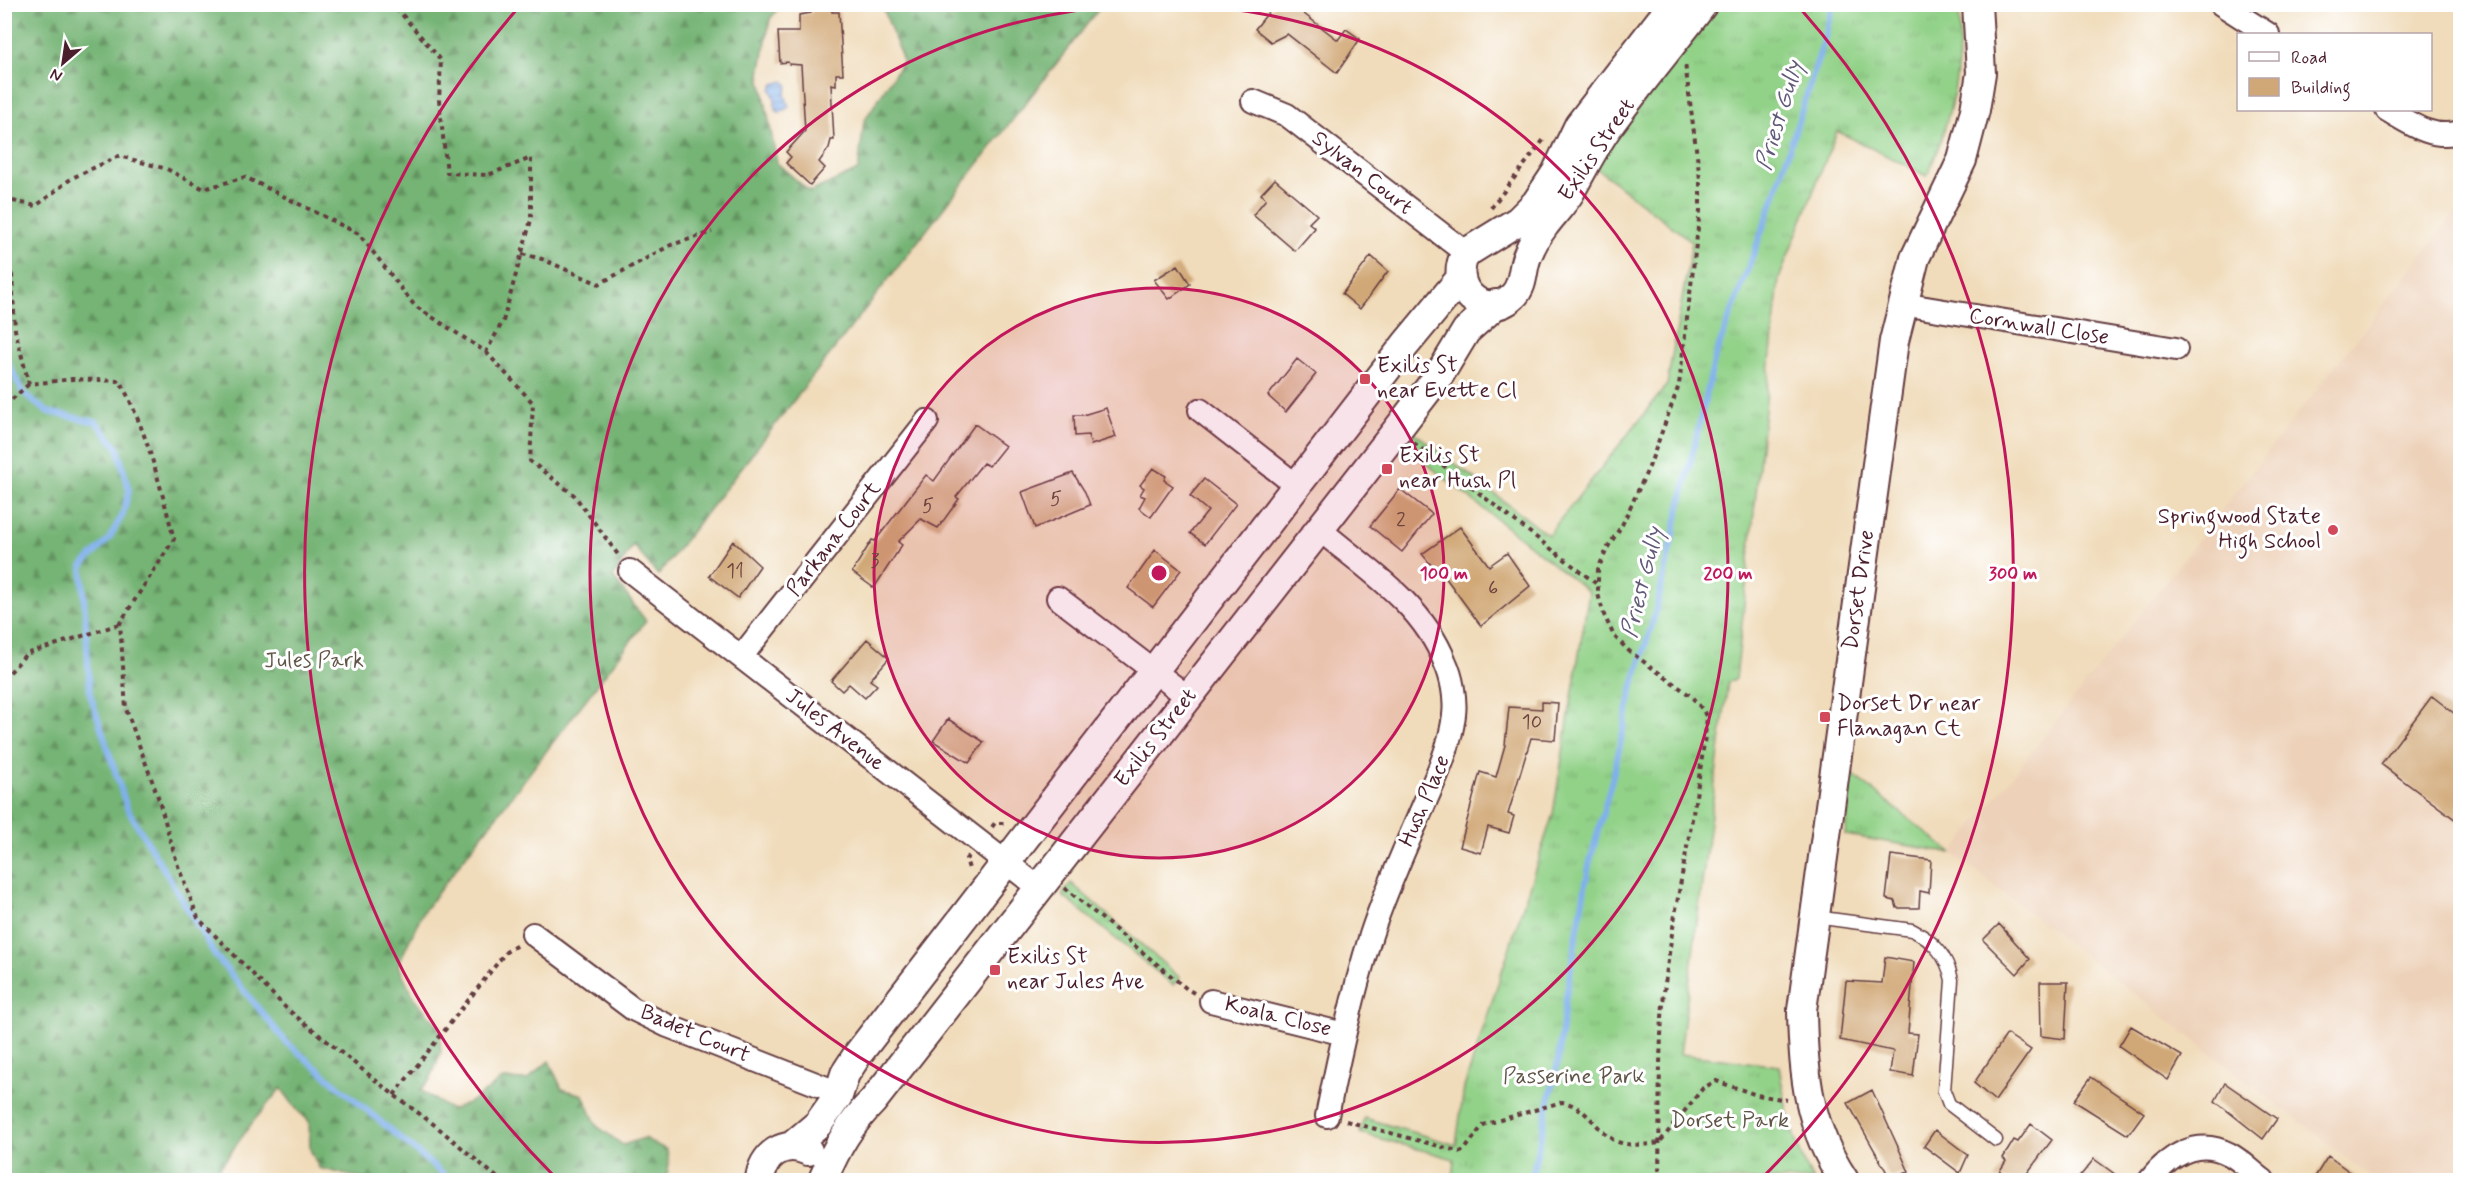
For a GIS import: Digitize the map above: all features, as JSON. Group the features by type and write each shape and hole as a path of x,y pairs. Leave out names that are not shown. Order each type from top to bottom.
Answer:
{"street":[{"name":"Exilis Street","path":"792,1146 818,1124 838,1093 845,1074 858,1054 1297,486 1470,258 1518,221 1536,203 1556,173 1580,125 1673,4"},
{"name":"Exilis Street","path":"824,1179 840,1143 854,1121 873,1101 1397,430 1440,374 1466,331 1496,304 1512,297 1522,281 1527,254 1543,227 1568,194 1588,155 1703,4"},
{"name":"Dorset Drive","path":"1844,1180 1828,1157 1809,1100 1803,1063 1802,1010 1892,353 1902,304 1916,258 1962,160 1976,110 1981,73 1977,4"},
{"path":"2221,4 2266,33"},
{"name":"Sylvan Court","path":"1253,101 1287,115 1470,258"},
{"path":"2390,111 2415,127 2436,135 2460,132"},
{"path":"1496,304 1486,304 1469,296 1470,258 1496,242 1506,245 1515,252 1521,261 1523,272"},
{"name":"Cornwall Close","path":"1902,304 2176,349"},
{"path":"1200,410 1297,486"},
{"name":"Parkana Court","path":"741,657 927,421"},
{"name":"Hush Place","path":"1318,529 1408,603 1421,618 1446,662 1452,686 1454,712 1450,740 1439,770 1382,903 1344,1034 1327,1116"},
{"name":"Jules Avenue","path":"630,571 1006,862 1044,882"},
{"path":"1058,598 1188,697"},
{"name":"Badet Court","path":"533,934 633,1009 668,1026 838,1093"},
{"name":"Koala Close","path":"1211,1001 1344,1034"},
{"name":"Exilis Street","path":"760,1180 765,1161 781,1148 792,1146 801,1148 818,1159 824,1179"},
{"path":"2150,1180 2174,1155 2193,1148 2202,1148 2229,1154 2263,1180"}],"lane":[{"path":"1814,917 1912,930 1925,937 1941,951 1949,965 1952,980 1944,1091 1949,1104 1996,1140"}],"path":[{"path":"393,4 441,60 439,100 447,173 488,175 531,158 531,220 503,321 486,352"},
{"path":"1659,1180 1659,1072 1664,993 1694,814 1707,718 1691,696 1629,651 1614,636 1604,615 1598,586 1598,569 1649,467 1679,385 1700,211 1700,179 1690,84 1685,61 1676,39"},
{"path":"4,199 36,206 72,178 119,156 167,169 204,189 245,177 359,234 415,306 486,352 533,403 530,461 573,495 630,571"},
{"path":"522,254 542,259 599,284 671,245 712,232"},
{"path":"4,269 12,275 15,330 29,384"},
{"path":"4,403 9,402 29,384 73,379 120,381 137,412 174,539 120,623 126,709 158,797 178,866 198,918 287,1009 436,1126 500,1180"},
{"path":"1397,430 1598,586"},
{"path":"4,679 26,654 120,623"},
{"path":"4,851 8,862 4,875"},
{"path":"1044,882 1186,989 1211,1001"},
{"path":"394,1095 506,952 533,934"},
{"path":"1327,1116 1461,1152 1483,1125 1562,1102 1572,1104 1586,1113 1613,1140 1640,1146 1659,1143 1703,1088 1716,1081 1757,1095 1784,1100 1809,1100"}],"shaded area":[{"name":"Springwood State High School","path":"2460,207 2460,1180 2375,1180 1952,853"}],"green space":[{"name":"Jules Park","path":"5,4 781,5 770,19 760,74 777,163 810,192 858,170 864,121 903,61 882,5 1102,5 658,575 633,545 613,577 646,621 423,912 398,965 415,999 439,1027 441,1052 430,1080 420,1090 451,1110 472,1101 503,1079 527,1080 549,1061 562,1089 583,1095 597,1126 623,1145 644,1138 667,1150 669,1164 666,1180 364,1180 319,1168 310,1149 309,1121 298,1111 281,1088 252,1123 211,1180 5,1180"},
{"name":"Passerine Park","path":"1715,5 1958,5 1959,50 1954,92 1943,134 1927,176 1837,131 1779,279 1736,679 1728,682 1680,1054 1779,1066 1791,1125 1800,1153 1813,1180 1452,1180 1454,1159 1360,1133 1364,1118 1456,1145 1464,1088 1553,814 1589,592 1404,446 1415,433 1548,535 1667,385 1692,242 1595,167"},
{"path":"1852,774 1952,853 1845,835"},
{"path":"1071,883 1180,978 1173,985 1062,895"}],"water":[{"path":"784,81 788,85 785,95 789,107 780,113 775,109 775,99 771,89 774,84"}],"building":[{"path":"1275,4 1291,4 1338,40 1346,29 1360,39 1337,73 1287,34 1271,42 1255,29"},
{"path":"831,5 832,12 839,12 843,74 836,74 836,85 831,84 834,140 831,140 829,148 819,162 825,168 810,185 786,163 791,157 786,152 805,131 801,65 780,63 778,32 799,32 799,15 811,13 812,6"},
{"path":"1275,179 1317,215 1309,223 1315,228 1295,251 1253,215 1266,199 1261,194"},
{"path":"1371,256 1388,271 1360,309 1342,294"},
{"path":"1178,265 1190,284 1169,299 1154,280"},
{"path":"1297,359 1316,374 1286,412 1268,396"},
{"path":"1106,408 1116,437 1091,445 1088,435 1075,436 1074,415 1083,415"},
{"path":"975,424 1005,446 989,466 983,463 956,497 959,499 938,528 921,519 898,542 902,545 874,588 852,572 872,540 875,541 926,475 934,481"},
{"path":"1153,468 1166,476 1164,480 1173,486 1151,517 1139,508 1145,497 1140,495 1144,488 1140,485"},
{"path":"1073,473 1090,505 1035,528 1022,492"},
{"path":"1204,479 1236,504 1205,544 1190,533 1208,511 1190,496"},
{"path":"1400,489 1432,514 1402,552 1370,526"},
{"path":"1460,527 1489,566 1507,553 1530,586 1481,626 1445,577 1443,579 1422,554"},
{"path":"733,541 760,566 738,598 709,576"},
{"path":"1155,550 1181,570 1153,607 1128,588"},
{"path":"867,639 889,658 870,680 877,685 865,698 849,684 842,691 831,681"},
{"path":"2432,696 2460,718 2460,823 2381,764"},
{"path":"1542,702 1558,703 1555,740 1531,738 1508,814 1514,816 1509,833 1488,827 1481,853 1460,847 1480,772 1496,777 1505,745 1509,707 1542,709"},
{"path":"948,719 984,742 969,763 933,741"},
{"path":"1891,855 1931,860 1929,893 1920,891 1919,908 1897,908 1895,901 1886,899"},
{"path":"1999,924 2030,959 2017,974 1983,940"},
{"path":"1885,957 1914,962 1908,1033 1918,1034 1913,1076 1890,1072 1893,1051 1840,1040 1846,981 1882,983"},
{"path":"2040,982 2068,982 2065,1039 2041,1036"},
{"path":"2131,1026 2182,1056 2168,1080 2119,1046"},
{"path":"2007,1034 2031,1050 1995,1101 1974,1083"},
{"path":"2091,1077 2144,1113 2128,1135 2074,1101"},
{"path":"2225,1083 2277,1119 2263,1139 2215,1101"},
{"path":"1872,1090 1909,1172 1890,1178 1848,1103"},
{"path":"2031,1124 2052,1140 2022,1180 1994,1180 2006,1161 2003,1158 2014,1140 2018,1142"},
{"path":"1935,1130 1968,1155 1960,1173 1924,1146"},
{"path":"2328,1156 2361,1180 2313,1180"},
{"path":"2094,1159 2123,1180 2077,1180"}],"waterway":[{"name":"Priest Gully","path":"1531,1180 1558,1061 1566,996 1589,865 1615,768 1633,685 1654,618 1715,357 1772,204 1825,37 1833,4"},
{"path":"4,354 22,391 34,402 48,412 96,422 118,448 129,491 123,514 109,539 82,566 90,694 127,808 215,955 286,1042 450,1180"}],"place":[{"name":"Exilis St near Evette Cl","path":"1365,379"},
{"name":"Exilis St near Hush Pl","path":"1387,469"},
{"name":"Springwood State High School","path":"2333,530"},
{"name":"Dorset Dr near Flanagan Ct","path":"1825,717"},
{"name":"Exilis St near Jules Ave","path":"995,970"}],"park label":[{"name":"Dorset Park","path":"1730,1121"}]}
